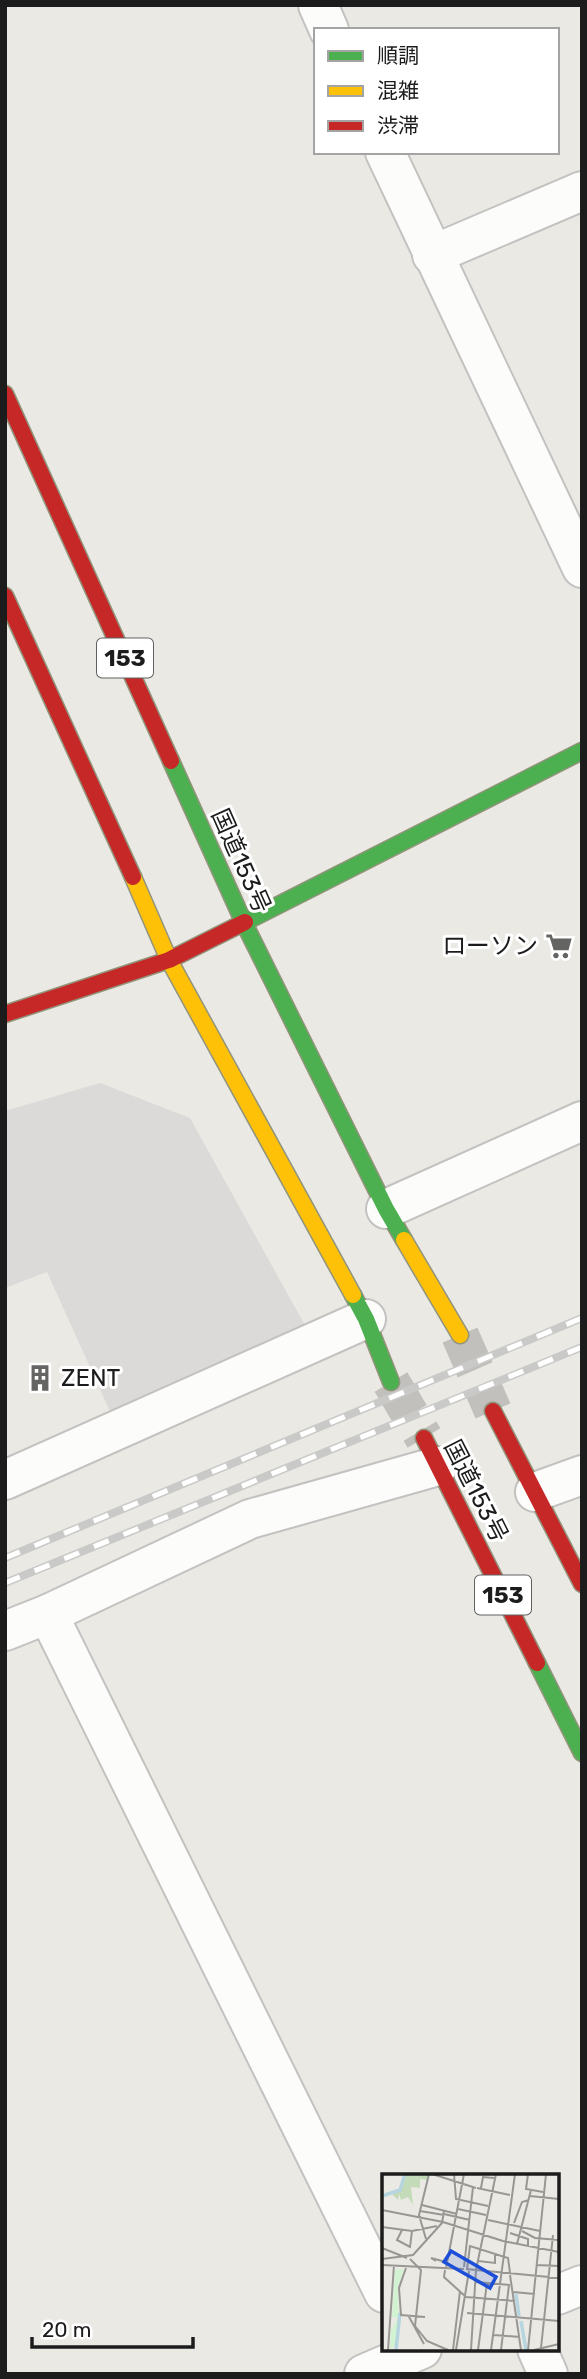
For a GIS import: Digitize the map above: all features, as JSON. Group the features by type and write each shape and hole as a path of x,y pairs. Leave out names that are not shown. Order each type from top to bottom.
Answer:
{"main road":[{"name":"国道153号","path":"5,394 244,923 386,1209 460,1335"},
{"path":"5,596 169,960 366,1319 391,1382"},
{"path":"5,1014 169,960 582,751"},
{"path":"493,1411 582,1584"},
{"name":"国道153号","path":"431,1452 582,1753"}],"street":[{"path":"318,5 328,28"},
{"path":"386,154 582,568"},
{"path":"432,255 582,191"},
{"path":"386,1209 582,1121"},
{"path":"5,1479 366,1319"},
{"path":"5,1631 48,1614 250,1519 431,1452"},
{"path":"535,1492 582,1475"},
{"path":"48,1614 382,2289"},
{"path":"559,2294 582,2285"},
{"path":"364,2374 414,2351"},
{"path":"538,2351 548,2374"}],"shaded area":[{"path":"100,1083 190,1118 312,1338 113,1418 47,1272 5,1288 5,1111"}],"tunnel":[{"path":"460,1335 493,1411"},
{"path":"391,1382 424,1438"}],"railway":[{"path":"5,1558 582,1318"},
{"path":"5,1583 582,1347"}],"traffic: fast":[{"path":"245,922 582,751"},
{"path":"171,761 244,923 386,1209 404,1240"},
{"path":"353,1295 366,1319 391,1382"},
{"path":"537,1663 582,1753"}],"traffic: slow":[{"path":"133,877 169,960 353,1295"},
{"path":"404,1240 460,1335"}],"traffic: jam":[{"path":"5,394 171,761"},
{"path":"5,596 133,877"},
{"path":"5,1014 169,960 245,922"},
{"path":"493,1411 582,1584"},
{"path":"424,1438 537,1663"}],"place":[{"name":"ローソン","path":"559,946"},
{"name":"ZENT","path":"40,1378"}]}
